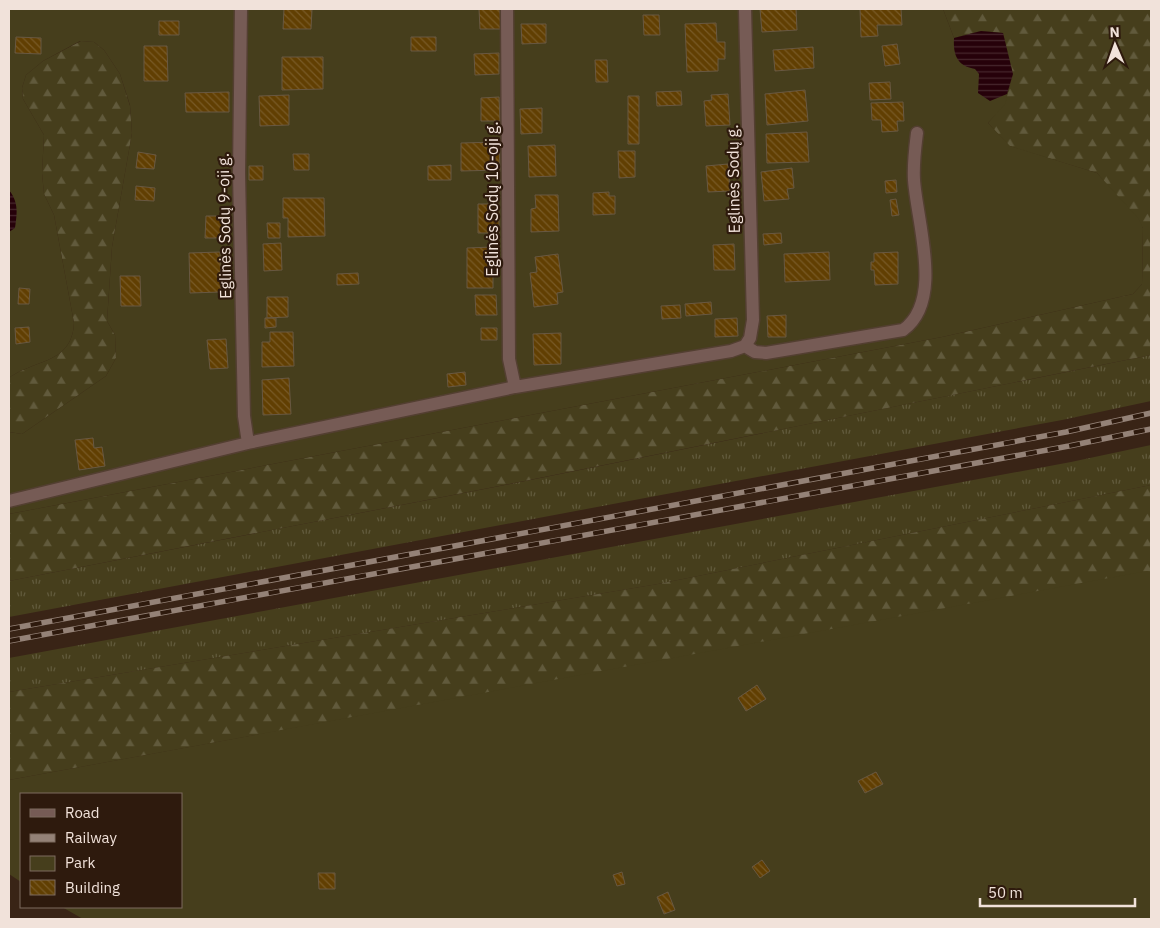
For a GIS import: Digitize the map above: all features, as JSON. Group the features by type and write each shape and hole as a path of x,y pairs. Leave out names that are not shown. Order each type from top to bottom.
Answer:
{"street":[{"name":"Eglinės Sodų 9-oji g.","path":"241,9 239,173 244,416 248,443"},
{"name":"Eglinės Sodų 10-oji g.","path":"507,9 509,359 515,388"},
{"name":"Eglinės Sodų g.","path":"745,9 753,320 750,338 745,346"},
{"path":"9,501 248,443 515,388 731,351 745,346 755,352 766,352 903,330 912,323 924,302 926,275 914,180 913,158 917,134"}],"green space":[{"path":"9,9 943,9 954,38 981,31 1003,33 1013,74 1005,104 988,123 1010,146 1097,173 1138,218 1143,228 1142,284 1133,294 942,337 9,514 9,432 22,434 106,376 116,358 115,335 107,321 112,247 132,133 130,105 120,74 104,50 94,42 80,41 43,61 26,75 22,88 23,99 44,135 42,173 44,194 54,215 74,323 72,336 67,346 59,353 9,378"},
{"path":"943,9 1151,9 1151,355 499,486 9,581 9,514 942,337 1133,294 1142,284 1143,228 1097,173 1009,146 988,123 998,111 1009,90 1011,71 1003,33 981,31 954,38"},
{"path":"81,41 94,42 104,50 120,74 130,106 132,133 112,247 107,321 115,335 116,358 106,376 22,434 9,432 9,378 59,353 67,346 72,336 74,323 54,215 44,194 42,173 44,135 23,99 22,88 26,75 43,61"},
{"path":"1151,355 1151,401 1062,420 9,617 9,581 500,486"},
{"path":"1151,445 1151,485 658,584 9,692 9,658 1071,462"},
{"path":"1151,485 1151,572 9,780 9,692 658,584"},
{"path":"1147,571 1151,572 1151,919 83,919 64,908 182,908 182,793 20,793 20,881 9,874 9,780"}],"shaded area":[{"path":"981,31 1003,33 1013,74 1007,94 990,101 978,93 979,74 975,69 969,68 960,62 954,50 954,38"},
{"path":"9,190 16,204 17,213 15,228 9,232"}],"building":[{"path":"284,9 312,9 311,29 283,29"},
{"path":"479,9 500,9 501,29 480,29"},
{"path":"760,9 796,9 797,30 762,32"},
{"path":"860,9 901,9 902,25 877,25 878,36 861,37"},
{"path":"643,15 659,15 660,35 644,35"},
{"path":"159,21 179,21 179,35 159,35"},
{"path":"716,23 717,42 725,42 725,59 718,59 718,71 687,72 685,24"},
{"path":"521,24 546,24 546,43 522,44"},
{"path":"16,37 41,38 41,54 15,53"},
{"path":"411,37 436,37 436,51 411,51"},
{"path":"897,44 900,64 885,66 882,46"},
{"path":"144,46 167,46 168,81 144,81"},
{"path":"813,47 814,68 775,71 773,50"},
{"path":"499,53 499,74 475,75 474,54"},
{"path":"282,57 323,57 323,89 282,90"},
{"path":"595,60 607,60 608,82 596,82"},
{"path":"890,82 891,99 870,100 869,83"},
{"path":"805,90 808,121 767,125 765,94"},
{"path":"681,91 682,105 657,106 656,92"},
{"path":"229,92 229,112 186,112 185,93"},
{"path":"728,94 730,125 706,126 704,101 712,100 711,95"},
{"path":"289,95 289,125 260,126 259,96"},
{"path":"628,96 639,96 639,144 628,144"},
{"path":"499,97 500,121 481,121 481,98"},
{"path":"903,102 904,121 897,121 898,131 882,132 881,120 872,120 871,103"},
{"path":"542,108 542,133 521,134 520,109"},
{"path":"807,132 809,162 767,163 766,134"},
{"path":"499,142 500,170 461,171 461,143"},
{"path":"555,145 556,176 529,177 528,146"},
{"path":"618,151 635,151 635,177 619,178"},
{"path":"138,152 156,155 154,169 136,168"},
{"path":"293,154 309,154 309,170 294,170"},
{"path":"728,164 730,191 708,192 706,166"},
{"path":"451,165 451,180 428,180 428,166"},
{"path":"249,166 263,166 263,180 249,180"},
{"path":"792,168 794,188 787,189 789,199 764,201 761,172"},
{"path":"896,180 897,192 886,193 885,181"},
{"path":"136,186 155,188 154,201 135,200"},
{"path":"609,192 609,196 615,196 615,214 593,215 593,193"},
{"path":"535,195 558,195 559,231 531,232 531,209 536,208"},
{"path":"283,198 324,198 325,236 288,237 288,218 283,218"},
{"path":"896,199 899,215 892,216 890,200"},
{"path":"478,204 499,204 499,233 478,233"},
{"path":"206,216 230,216 230,238 205,238"},
{"path":"267,223 280,223 280,238 268,238"},
{"path":"781,233 782,243 764,245 763,234"},
{"path":"281,243 282,270 264,271 263,244"},
{"path":"734,244 735,270 714,270 713,245"},
{"path":"493,247 493,288 467,288 467,248"},
{"path":"220,252 221,292 190,293 189,253"},
{"path":"829,252 830,280 785,282 784,254"},
{"path":"898,252 898,284 875,285 874,270 871,270 871,262 874,262 874,253"},
{"path":"558,254 563,292 557,293 558,304 534,307 530,273 537,272 535,257"},
{"path":"358,273 359,284 337,285 337,274"},
{"path":"120,276 140,276 141,306 121,306"},
{"path":"19,288 30,289 29,304 18,304"},
{"path":"475,295 496,295 497,315 476,315"},
{"path":"267,297 288,297 288,317 267,318"},
{"path":"711,302 712,314 686,316 685,304"},
{"path":"680,305 681,318 662,319 661,306"},
{"path":"786,315 786,337 768,337 767,316"},
{"path":"265,318 276,318 276,327 265,328"},
{"path":"737,318 738,336 715,337 715,319"},
{"path":"29,327 30,342 16,344 15,328"},
{"path":"481,328 497,328 497,340 481,340"},
{"path":"270,332 293,332 294,366 262,367 262,342 270,342"},
{"path":"561,333 561,364 534,365 533,334"},
{"path":"226,339 228,368 210,369 207,340"},
{"path":"465,372 466,385 448,387 447,374"},
{"path":"289,378 291,414 263,415 262,380"},
{"path":"93,438 94,448 102,447 105,466 79,470 75,440"},
{"path":"757,685 766,699 746,711 738,698"},
{"path":"876,772 883,784 865,793 858,781"},
{"path":"762,860 770,871 760,878 752,867"},
{"path":"622,872 625,884 617,886 613,875"},
{"path":"318,873 335,873 335,889 319,889"},
{"path":"668,892 675,910 664,914 657,897"}],"railway":[{"path":"9,629 1066,432 1151,413"},
{"path":"9,641 1069,446 1151,429"}]}
